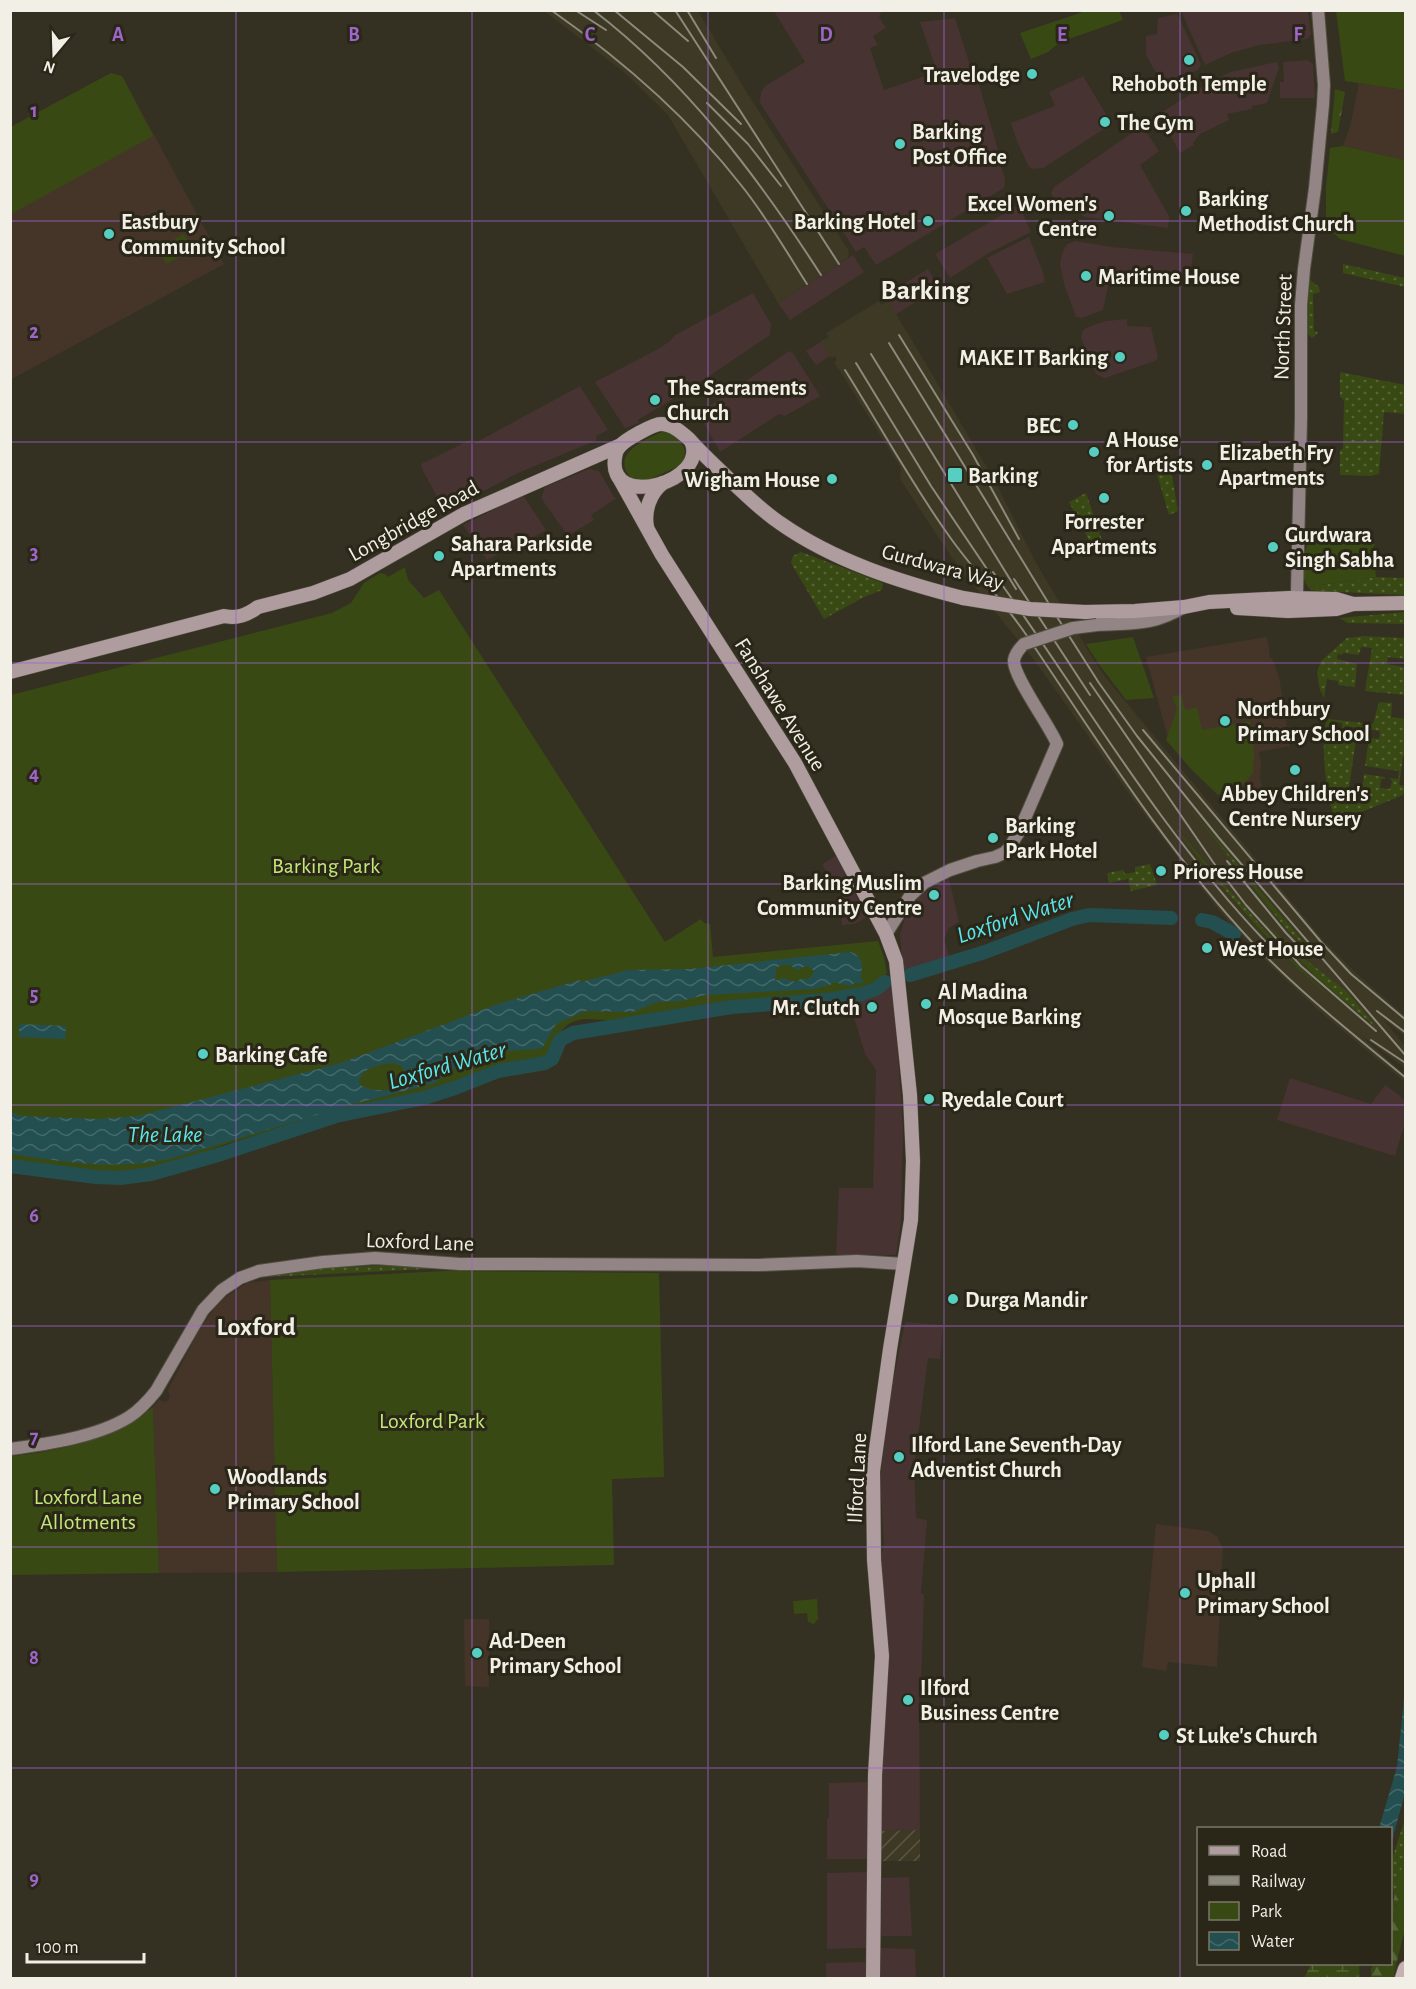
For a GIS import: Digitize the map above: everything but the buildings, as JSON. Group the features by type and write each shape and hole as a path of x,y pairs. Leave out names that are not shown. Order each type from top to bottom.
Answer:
{"highway":[{"path":"1403,1978 1406,1969"}],"main road":[{"path":"617,474 615,456 621,445 659,424 677,430 690,441 693,447 692,459 686,469 672,478"},
{"name":"Gurdwara Way","path":"690,441 704,458 768,515 793,532 842,557 881,573 963,598 1016,607 1117,613 1184,607 1300,604 1319,599 1353,604 1406,603"},
{"name":"Longbridge Road","path":"10,672 224,616 233,618 249,614 258,607 313,593 350,579 464,514 621,445"},
{"path":"584,460 597,460 617,474 625,483 641,488 652,487 702,468 721,471"},
{"name":"Fanshawe Avenue","path":"617,474 652,537 795,763 886,934"},
{"name":"Fanshawe Avenue","path":"652,537 647,525 647,510 656,489 672,478"},
{"name":"Gurdwara Way","path":"1184,607 1209,602 1266,599 1336,609 1353,604"},
{"name":"Ilford Lane","path":"873,1978 875,1775 882,1656 874,1560 873,1471 910,1220 913,1161 910,1095 896,961 886,934"}],"street":[{"name":"North Street","path":"1300,604 1296,592 1302,419 1301,305 1316,188 1324,85 1318,10"},
{"path":"886,934 910,896 924,883 950,870 1004,853 1015,840 1052,760 1057,744 1014,663 1024,644 1073,628 1154,622 1184,607"},
{"name":"Loxford Lane","path":"10,1449 49,1443 100,1429 134,1413 156,1391 202,1310 222,1290 240,1278 259,1271 322,1262 375,1258 482,1264 759,1266 857,1261 904,1264"}],"shaded area":[{"path":"544,11 698,11 747,93 849,251 848,258 778,303 668,115 624,72"},
{"path":"774,11 882,11 879,17 886,28 873,36 878,45 870,48 884,90 937,72 920,22 955,18 973,75 976,74 997,146 998,158 1005,179 1004,188 876,265 864,247 856,252 760,103 761,92 765,86 805,62"},
{"path":"1183,11 1308,11 1311,34 1307,39 1259,45 1231,53 1205,65"},
{"path":"1177,14 1201,64 1199,69 1165,89 1146,55 1146,36 1157,34 1158,18"},
{"path":"1307,60 1313,64 1315,98 1280,98 1280,82 1284,82 1283,62"},
{"path":"1277,62 1279,68 1267,103 1252,106 1252,109 1227,114 1229,120 1200,134 1193,143 1194,145 1180,153 1159,114 1230,72"},
{"name":"Eastbury Community School","path":"111,73 122,76 224,264 12,379 10,376 10,127"},
{"path":"1083,76 1112,124 1043,168 1032,169 1016,139 1011,123 1055,106 1049,92"},
{"path":"1359,83 1405,90 1405,160 1343,146 1350,127"},
{"path":"1142,126 1159,151 1140,165 1169,216 1168,228 1085,217 1054,199 1051,193 1054,187"},
{"path":"1017,206 1020,207 1031,232 989,253 950,278 935,254"},
{"path":"1029,237 1045,282 1007,294 987,258"},
{"path":"1076,241 1112,247 1193,254 1190,275 1182,278 1111,272 1103,310 1082,318 1076,317 1064,284 1060,264 1067,244"},
{"path":"853,255 864,272 790,320 778,303"},
{"path":"928,269 936,283 933,291 816,365 806,351 888,301 885,295"},
{"path":"753,293 771,324 770,335 699,383 638,420 639,423 625,428 595,382 658,349 675,335"},
{"path":"879,301 881,305 888,301 996,483 1035,561 1106,678 1324,941 1405,1016 1405,1036 1383,1019 1405,1046 1405,1068 1358,1033 1405,1075 1405,1082 1318,1010 1269,964 1228,921 1193,878 1127,791 1035,661 954,561 900,479 901,468 834,362 837,360 835,356 831,358 821,341 829,337 826,333","holes":["1197,817 1309,948 1288,931","1189,846 1263,930 1314,983 1280,952 1241,910","1268,926 1375,1027 1318,979"]},
{"path":"1127,319 1127,326 1151,327 1158,358 1105,378 1102,377 1096,374 1081,338 1083,330 1106,321"},
{"path":"789,351 793,353 820,396 785,416 779,414 720,452 699,411"},
{"path":"580,386 608,430 596,436 597,440 518,473 445,511 421,464 470,440 473,444"},
{"path":"589,469 599,471 614,497 617,498 591,515 594,520 568,536 541,498 545,487"},
{"path":"523,495 546,530 521,545 519,542 487,560 463,525"},
{"name":"Northbury Primary School","path":"1267,637 1270,658 1272,658 1279,677 1290,746 1259,752 1263,794 1244,798 1239,792 1219,796 1169,741 1146,657"},
{"path":"836,856 867,917 855,924 842,925 841,913 851,911 822,864"},
{"path":"949,879 959,922 949,928 944,939 950,960 903,971 900,935 906,915 920,895"},
{"path":"893,985 903,1129 901,1220 896,1255 836,1254 839,1188 873,1188 876,1070 865,1054 849,1001"},
{"path":"1290,1078 1371,1104 1385,1085 1399,1095 1405,1102 1405,1122 1395,1156 1277,1120"},
{"name":"Woodlands Primary School","path":"270,1280 277,1572 159,1573 153,1407 159,1400 166,1402 170,1398 168,1390 200,1329 215,1308 226,1297 247,1283"},
{"path":"905,1322 943,1325 940,1359 928,1358 914,1468 916,1518 927,1520 921,1594 924,1594 921,1684 919,1684 920,1830 881,1831 888,1666 881,1558 884,1544 880,1481 889,1402"},
{"name":"Uphall Primary School","path":"1156,1524 1208,1531 1217,1536 1223,1548 1217,1667 1168,1662 1166,1671 1142,1667"},
{"name":"Ad-Deen Primary School","path":"464,1619 489,1619 489,1687 465,1686"},
{"path":"867,1782 867,1859 827,1859 829,1783"},
{"path":"920,1830 920,1861 882,1861 881,1831"},
{"path":"867,1872 866,1948 827,1949 827,1873"},
{"path":"909,1877 912,1936 881,1936 882,1878"},
{"path":"880,1948 915,1949 916,1978 881,1978"},
{"path":"865,1962 865,1978 826,1978 826,1963"}],"green space":[{"path":"1086,11 1119,11 1123,20 1060,42 1048,52 1031,59 1020,33"},
{"path":"1336,11 1405,11 1405,90 1345,81"},
{"path":"111,73 122,76 153,136 11,214 11,127"},
{"path":"1335,89 1345,92 1338,132 1331,134"},
{"path":"1343,146 1405,160 1405,256 1340,239 1326,225 1326,187 1330,148"},
{"path":"184,234 193,250 166,264 158,248"},
{"path":"1343,264 1405,278 1405,287 1343,273"},
{"path":"1310,280 1319,287 1320,292 1313,294 1314,331 1318,332 1312,338 1306,332"},
{"path":"1340,372 1405,385 1405,414 1384,412 1379,474 1340,475 1344,400 1340,397"},
{"path":"662,432 671,433 679,440 685,451 684,460 677,467 645,481 631,478 624,462 627,455 638,444"},
{"path":"1170,465 1178,511 1169,515 1155,467"},
{"path":"1086,493 1105,549 1095,552 1069,502"},
{"path":"1311,542 1375,544 1373,548 1376,577 1308,587 1304,577 1303,563 1305,550"},
{"path":"801,552 883,583 882,590 824,619 791,563 793,556"},
{"name":"Barking Park","path":"405,567 408,580 424,598 439,590 665,942 701,919 704,923 710,924 713,957 878,941 887,973 877,983 862,990 844,994 803,999 740,1002 618,1020 577,1020 562,1030 549,1059 522,1064 512,1062 473,1074 435,1090 310,1119 226,1144 155,1171 123,1176 11,1163 11,695 332,613 351,603 364,583 380,573 388,577"},
{"path":"1376,577 1405,578 1405,595 1317,591 1308,587"},
{"path":"1405,612 1405,624 1348,623 1339,618"},
{"path":"1363,636 1405,638 1405,659 1388,657 1387,664 1405,667 1405,695 1365,691 1372,648 1361,647 1359,655 1343,653 1338,654 1337,659 1357,664 1355,687 1338,685 1338,681 1327,679 1324,698 1317,673 1321,661 1347,638"},
{"path":"1133,637 1154,698 1126,700 1086,644"},
{"path":"1181,695 1185,710 1197,707 1202,730 1250,721 1254,751 1253,773 1235,793 1217,794 1166,740 1177,709 1172,696"},
{"path":"1379,702 1392,703 1391,717 1405,719 1405,757 1403,756 1399,785 1405,786 1403,795 1359,813 1340,817 1333,812 1328,793 1324,764 1325,726 1328,719 1373,724","holes":["1331,721 1342,723 1342,728 1345,726 1380,731 1379,739 1369,738 1365,766 1399,771 1398,779 1389,778 1392,781 1390,789 1380,788 1381,779 1385,777 1364,774 1362,790 1357,790 1357,792 1368,794 1367,804 1340,800 1341,790 1352,792 1349,788 1356,739 1362,737 1338,731 1337,739 1330,738 1330,733 1334,733 1334,730 1330,729"]},
{"path":"1180,796 1312,952 1288,931"},
{"path":"1173,825 1282,950 1330,997 1267,937 1209,871"},
{"path":"1150,864 1157,885 1131,891 1128,879 1109,883 1107,873 1123,870 1125,874 1135,872 1135,867"},
{"path":"1262,920 1306,960 1346,991 1378,1029 1318,979"},
{"path":"397,1265 448,1268 267,1277 267,1275 321,1268"},
{"name":"Loxford Park","path":"444,1271 659,1273 664,1477 612,1479 614,1565 277,1572 270,1280"},
{"name":"Loxford Lane Allotments","path":"153,1407 159,1573 11,1575 11,1456 48,1451 86,1442 122,1427"},
{"path":"817,1599 818,1619 814,1624 808,1622 807,1613 794,1614 793,1601"},
{"path":"1405,1819 1402,1883 1392,1918 1394,1898 1392,1859"},
{"path":"1405,1855 1405,1928 1393,1978 1371,1978 1373,1965 1392,1965 1392,1917 1397,1905 1394,1898"},
{"path":"1310,1965 1360,1965 1360,1978 1304,1978"}],"water":[{"name":"The Lake","path":"851,952 860,959 862,969 860,978 864,981 851,986 833,982 830,985 813,989 705,995 681,1001 657,1002 633,1012 585,1011 556,1024 543,1047 503,1051 447,1072 435,1083 357,1103 169,1159 109,1164 70,1162 11,1154 11,1112 21,1116 98,1119 138,1116 341,1063 498,1004 580,980 581,982 629,970 689,969","holes":["790,965 798,970 808,966 814,971 807,979 795,982 783,978 775,981 776,968","395,1063 403,1067 404,1076 397,1087 373,1090 359,1084 360,1078 367,1070"]},
{"path":"19,1024 66,1026 65,1039 19,1037"},
{"path":"1405,1689 1405,1793 1392,1840 1392,1827 1379,1827 1397,1767"}],"waterway":[{"name":"Loxford Water","path":"910,975 985,952 1072,919 1089,915 1171,918"},
{"name":"Loxford Water","path":"1202,920 1212,922 1234,934"},
{"name":"Loxford Water","path":"10,1166 96,1177 120,1178 151,1174 218,1155 336,1116 424,1098 498,1071 545,1063 552,1059 560,1040 573,1033 732,1007 827,1000 862,994 876,989 885,982"}],"railway":[{"path":"551,10 628,69 699,136 750,197 807,284"},
{"path":"575,10 606,30"},
{"path":"593,10 659,68 719,133 772,202 821,275"},
{"path":"614,10 683,67 741,124"},
{"path":"652,10 688,41"},
{"path":"675,10 839,264"},
{"path":"687,10 716,58"},
{"path":"707,103 748,144 781,186"},
{"path":"899,335 973,455 1019,539"},
{"path":"889,343 1057,617 1099,683 1137,736 1219,838 1406,1056"},
{"path":"871,354 1016,589"},
{"path":"856,363 931,486 995,581"},
{"path":"845,370 933,513 1016,620 1160,831 1190,869 1252,942 1288,978 1406,1078"},
{"path":"993,572 1156,808 1190,854 1265,941"},
{"path":"1014,579 1090,695"},
{"path":"1090,683 1213,862 1246,905 1301,966 1376,1031"},
{"path":"1143,730 1322,943 1351,974 1406,1020"},
{"path":"1227,861 1286,933 1309,957"},
{"path":"1377,1011 1406,1033"},
{"path":"1371,1040 1404,1062"}],"place":[{"name":"Rehoboth Temple","path":"1189,60"},
{"name":"Travelodge","path":"1032,74"},
{"name":"The Gym","path":"1105,122"},
{"name":"Barking Post Office","path":"900,144"},
{"name":"Barking Methodist Church","path":"1186,211"},
{"name":"Excel Women's Centre","path":"1109,216"},
{"name":"Barking Hotel","path":"928,221"},
{"name":"Eastbury Community School","path":"109,234"},
{"name":"Maritime House","path":"1086,276"},
{"name":"MAKE IT Barking","path":"1120,357"},
{"name":"The Sacraments Church","path":"655,400"},
{"name":"BEC","path":"1073,425"},
{"name":"A House for Artists","path":"1094,452"},
{"name":"Elizabeth Fry Apartments","path":"1207,465"},
{"name":"Barking","path":"955,475"},
{"name":"Wigham House","path":"832,479"},
{"name":"Forrester Apartments","path":"1104,498"},
{"name":"Gurdwara Singh Sabha","path":"1273,547"},
{"name":"Sahara Parkside Apartments","path":"439,556"},
{"name":"Northbury Primary School","path":"1225,721"},
{"name":"Abbey Children's Centre Nursery","path":"1295,770"},
{"name":"Barking Park Hotel","path":"993,838"},
{"name":"Prioress House","path":"1161,871"},
{"name":"Barking Muslim Community Centre","path":"934,895"},
{"name":"West House","path":"1207,948"},
{"name":"Al Madina Mosque Barking","path":"926,1004"},
{"name":"Mr. Clutch","path":"872,1007"},
{"name":"Barking Cafe","path":"203,1054"},
{"name":"Ryedale Court","path":"929,1099"},
{"name":"Durga Mandir","path":"953,1299"},
{"name":"Ilford Lane Seventh-Day Adventist Church","path":"899,1457"},
{"name":"Woodlands Primary School","path":"215,1489"},
{"name":"Uphall Primary School","path":"1185,1593"},
{"name":"Ad-Deen Primary School","path":"477,1653"},
{"name":"Ilford Business Centre","path":"908,1700"},
{"name":"St Luke's Church","path":"1164,1735"}],"district":[{"name":"Barking","path":"925,289"},
{"name":"Loxford","path":"256,1326"}]}
